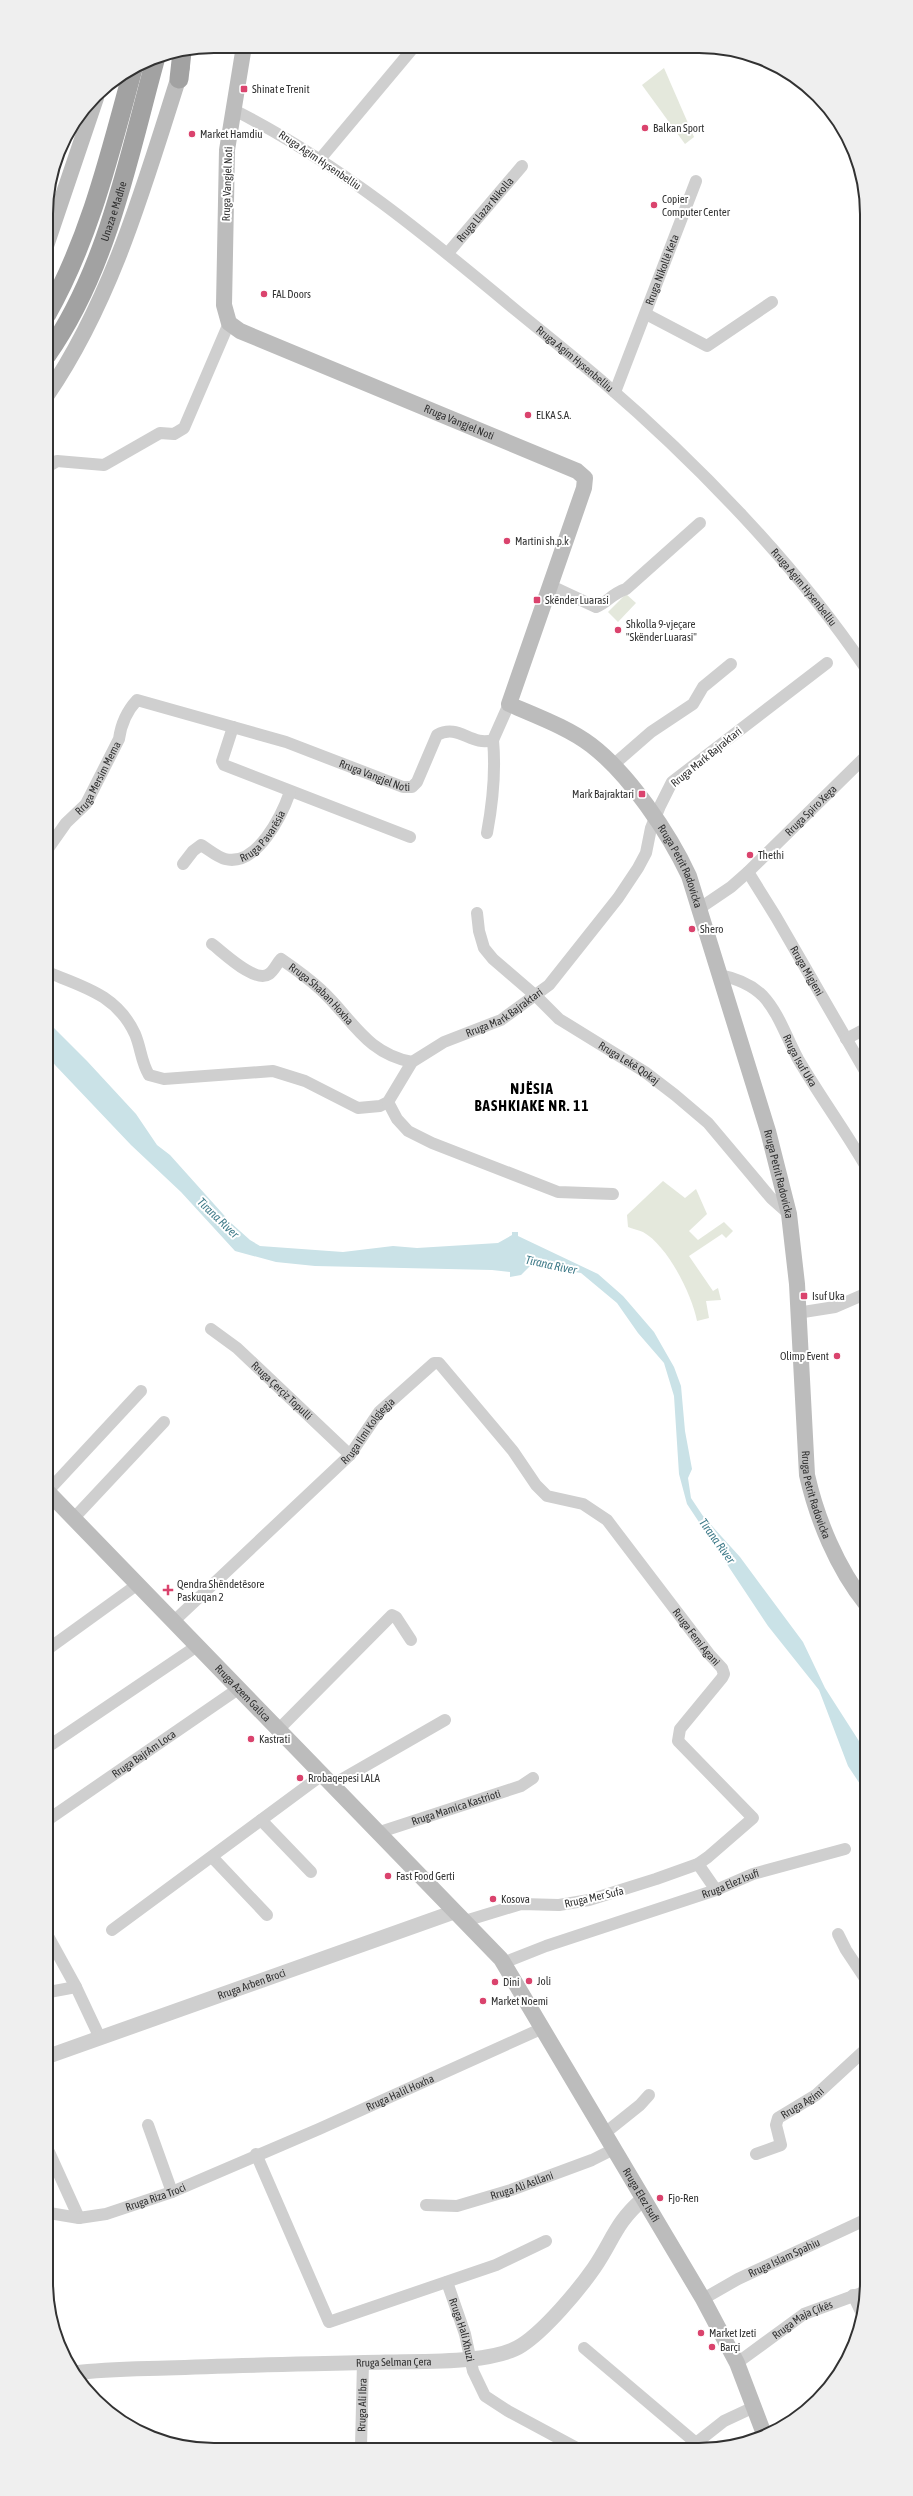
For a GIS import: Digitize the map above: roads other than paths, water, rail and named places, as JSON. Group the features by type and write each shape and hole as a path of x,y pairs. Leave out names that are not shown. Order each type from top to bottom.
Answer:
{"highway":[{"path":"179,79 182,56"},
{"name":"Unaza e Madhe","path":"53,344 81,293 112,218 154,65"},
{"name":"Unaza e Madhe","path":"53,301 68,274 93,210 131,77"}],"main road":[{"name":"Rruga Vangjel Noti","path":"243,53 227,150 224,305 228,323 247,334 577,471 585,478 584,488 509,704"},
{"path":"53,385 86,330 106,286 151,164 186,55"},
{"path":"53,225 92,109"},
{"name":"Rruga Petrit Radovicka","path":"509,704 573,734 591,745 612,766 674,844 700,908 766,1123 789,1214 807,1475 813,1500 827,1534 844,1569 860,1594"},
{"name":"Rruga Azem Galica","path":"53,1497 460,1917"},
{"name":"Rruga Elez Isufi","path":"460,1917 503,1963 605,2133 642,2200 703,2300 737,2363 762,2430"}],"street":[{"path":"321,158 409,53"},
{"name":"Rruga Agim Hysenbelliu","path":"234,110 275,130 321,158 448,253 615,392 716,487 808,591 860,661"},
{"name":"Rruga Llazar Nikolla","path":"448,253 522,166"},
{"name":"Rruga Nikollë Keta","path":"615,392 696,181"},
{"name":"Rruga Nikollë Keta","path":"646,314 707,346 772,302"},
{"path":"53,463 57,461 104,465 160,433 174,434 184,428 228,323"},
{"path":"551,586 596,607 599,606 615,592 626,589 700,523"},
{"name":"Rruga Mark Bajraktari","path":"388,1102 412,1062 444,1042 501,1020 536,996 549,985 622,892 646,853 655,819 672,782 827,663"},
{"path":"612,766 651,732 693,704 703,687 731,664"},
{"name":"Rruga Vangjel Noti","path":"137,700 286,742 403,787 412,787 417,782 437,735 444,731 452,730 486,742 493,740 509,704"},
{"name":"Rruga Mersim Mema","path":"53,842 66,824 86,804 119,740 120,728 128,709 137,700"},
{"path":"234,727 222,761 224,766 410,837"},
{"path":"486,833 494,798 496,764 493,740"},
{"name":"Rruga Spiro Xega","path":"700,908 731,887 748,872 860,761"},
{"name":"Rruga Pavarësia","path":"183,864 193,850 201,845 224,859 233,860 253,851 276,824 290,792"},
{"name":"Rruga Migjeni","path":"748,872 776,917 860,1063"},
{"name":"Rruga Lekë Qokaj","path":"477,913 478,931 484,948 493,959 536,996 559,1019 645,1072 675,1095 708,1124 771,1198 789,1214"},
{"name":"Rruga Shaban Hoxha","path":"212,944 248,972 261,976 269,974 281,959 320,988 360,1035 396,1059 412,1062"},
{"path":"53,974 77,983 107,999 116,1006 127,1019 136,1036 143,1065 149,1075 164,1079 273,1071 305,1081 358,1108 380,1106 388,1102 397,1119 408,1131 432,1143 558,1192 613,1194"},
{"name":"Rruga Isuf Uka","path":"720,976 742,981 762,995 774,1012 799,1060 840,1122 860,1156"},
{"path":"846,1039 860,1031"},
{"path":"797,1313 835,1307 860,1296"},
{"name":"Rruga Çerçiz Topulli","path":"211,1329 237,1348 350,1455"},
{"name":"Rruga Ilmi Kolgjegja","path":"174,1621 350,1455 379,1412 429,1365 439,1363 514,1451 536,1485 547,1496"},
{"path":"53,1487 141,1391"},
{"path":"73,1518 164,1422"},
{"name":"Rruga Femi Agani","path":"547,1496 583,1504 607,1520 709,1654 722,1668 724,1674 722,1678 680,1729 678,1741 753,1818"},
{"path":"53,1645 138,1584"},
{"path":"278,1730 392,1615 396,1617 411,1640"},
{"path":"53,1743 197,1646"},
{"name":"Rruga BajrAm Loca","path":"53,1816 238,1689"},
{"path":"112,1930 261,1820 327,1780 445,1720"},
{"name":"Rruga Mamica Kastrioti","path":"377,1833 521,1786 532,1778"},
{"name":"Rruga Mer Sufa","path":"460,1917 521,1904 559,1905 589,1900 698,1864 738,1833 753,1818"},
{"path":"261,1820 311,1872"},
{"name":"Rruga Elez Isufi","path":"503,1963 553,1943 716,1890 753,1874 845,1849"},
{"path":"212,1857 267,1915"},
{"path":"698,1864 716,1890"},
{"name":"Rruga Arben Broci","path":"53,2055 460,1917"},
{"path":"838,1934 846,1950 860,1971"},
{"path":"53,1945 76,1987 100,2038"},
{"path":"53,1991 76,1987"},
{"name":"Rruga Halil Hoxha","path":"256,2154 319,2129 543,2028"},
{"name":"Rruga Agimi","path":"756,2154 781,2146 776,2125 778,2118 816,2095 860,2055"},
{"path":"605,2133 650,2095"},
{"path":"148,2125 172,2192"},
{"name":"Rruga Ali Asllani","path":"426,2205 457,2206 510,2190 592,2160 614,2149"},
{"path":"256,2154 329,2322 496,2265 546,2241"},
{"name":"Rruga Riza Troci","path":"53,2214 79,2218 106,2214 172,2192 256,2154"},
{"path":"53,2161 79,2218"},
{"name":"Rruga Selman Çera","path":"81,2373 469,2358 506,2353 520,2347 533,2338 587,2277 616,2227 642,2200"},
{"name":"Rruga Islam Spahiu","path":"703,2300 738,2279 860,2223"},
{"name":"Rruga Hali Xhuzi","path":"447,2282 465,2334 469,2358 477,2384 485,2396 510,2413 567,2443"},
{"name":"Rruga Maja Çikës","path":"737,2363 804,2314 860,2293"},
{"path":"853,2295 858,2306"},
{"path":"584,2348 692,2443"},
{"name":"Rruga Ali Ibra","path":"361,2443 363,2362"},
{"path":"696,2443 724,2421 754,2407"}],"water":[{"name":"Tirana River","path":"53,1027 136,1114 157,1145 170,1155 231,1223 250,1240 260,1246 343,1252 393,1246 417,1248 498,1243 512,1235 512,1232 518,1232 518,1236 598,1274 623,1296 654,1332 674,1367 681,1386 685,1431 692,1469 688,1478 691,1498 703,1516 740,1557 803,1642 825,1688 860,1743 860,1784 848,1766 819,1690 768,1626 687,1504 679,1474 674,1396 664,1363 638,1333 617,1303 581,1273 531,1265 521,1275 510,1277 510,1272 492,1270 315,1266 276,1262 235,1251 181,1192 131,1145 53,1062"}],"place":[{"name":"Shinat e Trenit","path":"244,89"},
{"name":"Balkan Sport","path":"645,128"},
{"name":"Market Hamdiu","path":"192,134"},
{"name":"Copier Computer Center","path":"654,205"},
{"name":"FAL Doors","path":"264,294"},
{"name":"ELKA S.A.","path":"528,415"},
{"name":"Martini sh.p.k","path":"507,541"},
{"name":"Skënder Luarasi","path":"537,600"},
{"name":"Shkolla 9-vjeçare \"Skënder Luarasi\"","path":"618,630"},
{"name":"Mark Bajraktari","path":"642,794"},
{"name":"Thethi","path":"750,855"},
{"name":"Shero","path":"692,929"},
{"name":"Isuf Uka","path":"804,1296"},
{"name":"Olimp Event","path":"837,1356"},
{"name":"Qendra Shëndetësore Paskuqan 2","path":"168,1590"},
{"name":"Kastrati","path":"251,1739"},
{"name":"Rrobaqepesi LALA","path":"300,1778"},
{"name":"Fast Food Gerti","path":"388,1876"},
{"name":"Kosova","path":"493,1899"},
{"name":"Joli","path":"529,1981"},
{"name":"Dini","path":"495,1982"},
{"name":"Market Noemi","path":"483,2001"},
{"name":"Fjo-Ren","path":"660,2198"},
{"name":"Market Izeti","path":"701,2333"},
{"name":"Barçi","path":"712,2347"}],"district":[{"name":"NJËSIA BASHKIAKE NR. 11","path":"532,1096"}]}
